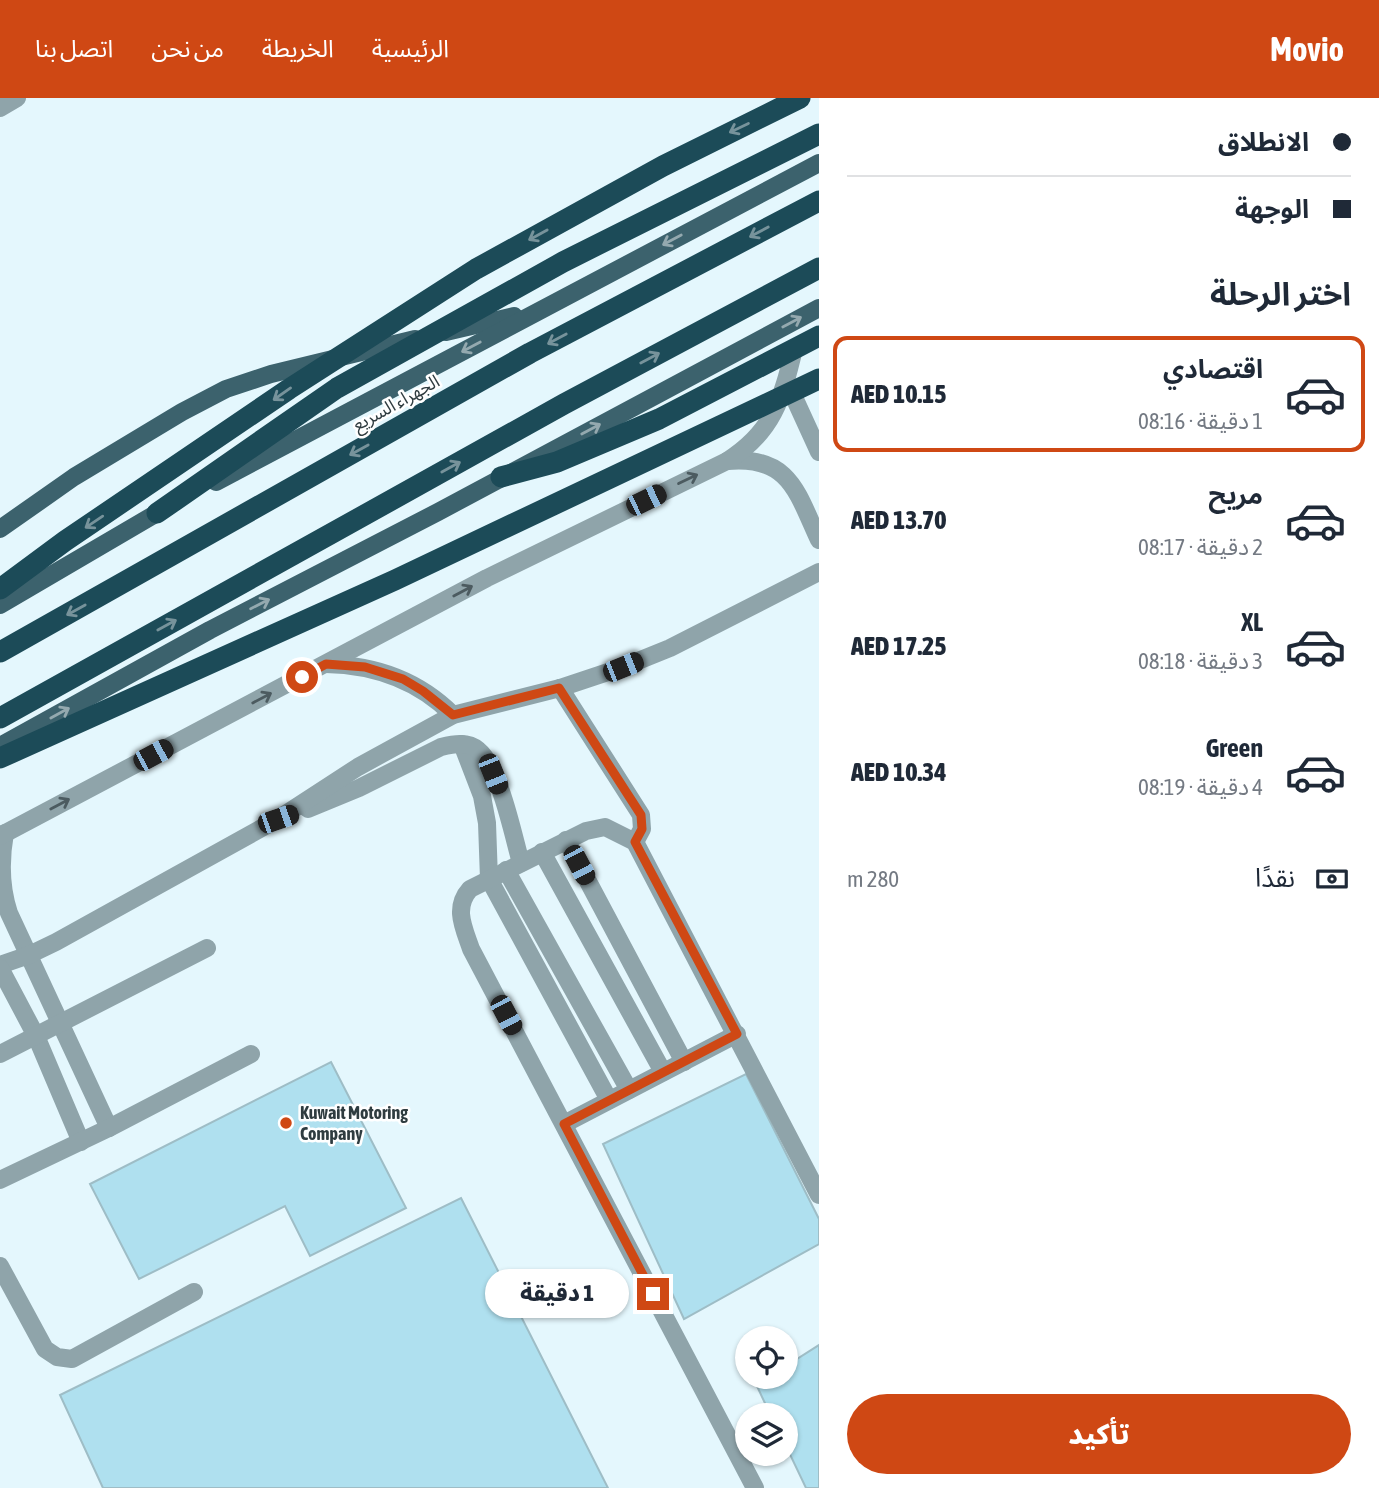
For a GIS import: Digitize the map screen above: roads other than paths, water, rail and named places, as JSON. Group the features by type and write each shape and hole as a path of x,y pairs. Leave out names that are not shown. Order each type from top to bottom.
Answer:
{"highway":[{"path":"0,589 65,541 289,389 476,269 663,166 800,98"},
{"path":"156,513 337,388 563,262 819,134"},
{"name":"الجهراء السريع","path":"0,652 530,353 819,201"},
{"path":"0,718 564,404 819,268"},
{"path":"501,477 557,462 659,419 819,336"},
{"path":"0,758 396,580 819,379"}],"main road":[{"name":"الجهراء السريع","path":"0,605 156,513 819,163"},
{"path":"0,746 210,630 819,307"},
{"path":"0,529 74,477 182,412 226,389 271,374 541,309"}],"lane":[{"path":"0,108 18,98"},
{"path":"109,1128 4,898 1,866 3,834 487,578 727,461 764,430 781,398 794,349"},
{"path":"786,381 819,452"},
{"path":"727,461 741,459 768,465 792,482 819,540"},
{"path":"80,1142 36,1036 0,966 29,955 278,819 358,767 453,715 593,678 670,648 819,572"},
{"path":"326,664 365,667 403,679 453,715"},
{"path":"559,688 641,815 642,829 635,842"},
{"path":"278,819 359,789 441,747 462,744 479,750 502,796 514,866 629,1090"},
{"path":"462,744 482,796 487,823 489,878 609,1100"},
{"path":"755,1488 471,950 461,920 462,898 470,889 489,878 586,831 605,827 635,842 819,1195"},
{"path":"566,840 684,1062"},
{"path":"542,852 663,1072"},
{"path":"0,1054 207,948"},
{"path":"564,1124 737,1034"},
{"path":"0,1180 109,1128 251,1054"},
{"path":"0,1266 44,1349 57,1357 72,1359 194,1292"}],"place":[{"name":"Kuwait Motoring Company","path":"286,1123"}]}
